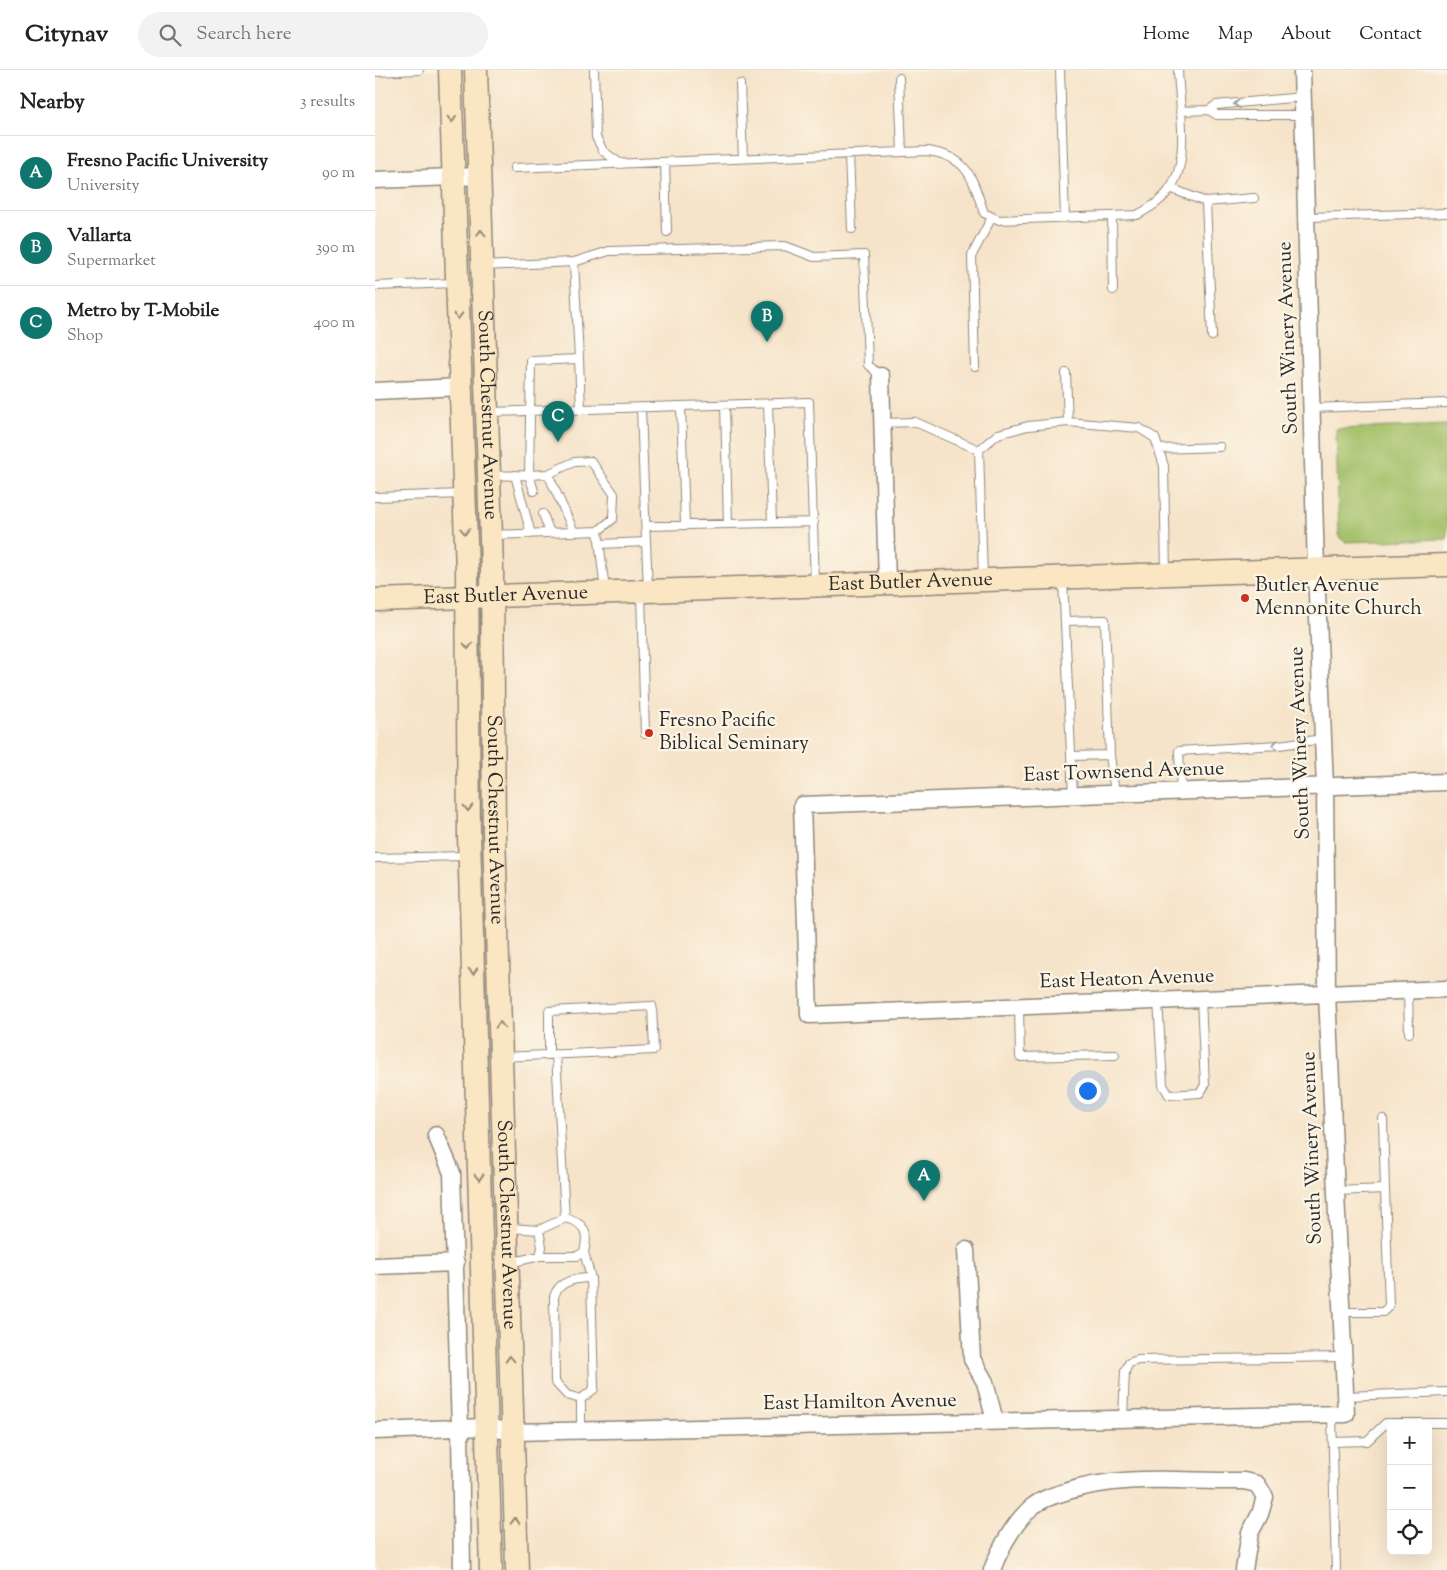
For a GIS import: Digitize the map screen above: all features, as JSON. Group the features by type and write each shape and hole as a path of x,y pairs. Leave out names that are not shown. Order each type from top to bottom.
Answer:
{"main road":[{"name":"South Chestnut Avenue","path":"450,70 467,597 469,856 491,1570"},
{"name":"South Chestnut Avenue","path":"476,70 491,536 494,833 517,1570"},
{"name":"East Butler Avenue","path":"375,600 1447,565"}],"street":[{"name":"South Winery Avenue","path":"1302,70 1316,569 1325,787 1327,993 1345,1396 1339,1414"},
{"path":"375,180 479,176"},
{"path":"881,376 887,583"},
{"path":"375,391 461,387"},
{"name":"East Townsend Avenue","path":"809,1014 802,805 1447,782"},
{"name":"East Heaton Avenue","path":"809,1014 1447,989"},
{"path":"436,1135 452,1173 461,1429 462,1570"},
{"path":"966,1250 972,1359 985,1382 995,1421"},
{"path":"375,1266 456,1263"},
{"name":"East Hamilton Avenue","path":"375,1431 486,1427 512,1432 1339,1414"},
{"path":"992,1570 1007,1538 1033,1506 1049,1497 1085,1486 1143,1478 1244,1481 1257,1484 1265,1497 1250,1534 1244,1570"}],"lane":[{"path":"375,72 419,70"},
{"path":"594,70 596,136 603,151 621,164"},
{"path":"1060,70 1065,218"},
{"path":"514,168 928,150 945,153 960,162 970,173 985,212 999,220 1137,215 1156,205 1175,182 1182,156 1178,70"},
{"path":"899,78 902,152"},
{"path":"741,84 743,158"},
{"path":"1180,111 1209,110 1216,105 1303,97"},
{"path":"1260,102 1260,114"},
{"path":"1209,110 1217,115 1303,115"},
{"path":"849,154 852,228"},
{"path":"665,162 667,232"},
{"path":"1170,188 1206,202 1254,198"},
{"path":"1206,202 1212,336"},
{"path":"1307,217 1447,213"},
{"path":"1112,216 1113,290"},
{"path":"975,367 971,255 992,217"},
{"path":"482,266 574,262 609,251 785,246 814,257 864,255 867,365 881,376"},
{"path":"574,262 581,410"},
{"path":"375,286 457,283"},
{"path":"535,491 529,475 532,411 531,361 579,359"},
{"path":"1066,374 1068,422"},
{"path":"486,412 809,402 815,586"},
{"path":"1312,408 1447,403"},
{"path":"768,404 772,523"},
{"path":"725,405 728,524"},
{"path":"681,406 685,525"},
{"path":"641,408 646,526 645,734"},
{"path":"883,423 915,422 979,450"},
{"path":"979,450 998,434 1028,426 1068,422 1139,428 1155,438 1164,466 1166,574"},
{"path":"1159,449 1220,447"},
{"path":"979,450 983,580"},
{"path":"489,476 548,474 574,462 591,462 614,494 613,519 598,530 491,536"},
{"path":"548,474 574,532"},
{"path":"515,475 531,534"},
{"path":"375,497 464,494"},
{"path":"543,514 550,533"},
{"path":"646,526 814,522"},
{"path":"598,530 605,592"},
{"path":"600,544 646,542"},
{"path":"1063,577 1073,796"},
{"path":"1065,621 1105,620 1110,755 1115,794"},
{"path":"1181,792 1179,750 1279,745 1323,739"},
{"path":"1071,756 1110,755"},
{"path":"375,858 469,856"},
{"path":"1408,990 1409,1033"},
{"path":"1158,1000 1163,1086 1169,1094 1199,1094 1205,1085 1201,998"},
{"path":"501,1057 553,1054 654,1050 652,1006 549,1011 553,1054 565,1218"},
{"path":"1019,1006 1020,1057 1115,1054"},
{"path":"1341,1312 1383,1312 1389,1306 1383,1119"},
{"path":"1336,1191 1385,1189"},
{"path":"506,1228 539,1230 565,1218 578,1221 584,1229 587,1242 585,1252 591,1278 595,1389 581,1399"},
{"path":"539,1230 542,1247 540,1256"},
{"path":"507,1263 540,1256 577,1256 585,1252"},
{"path":"581,1399 567,1395 555,1382 554,1297 556,1289 562,1283 591,1278"},
{"path":"1123,1418 1125,1371 1129,1362 1138,1360 1343,1357"},
{"path":"1345,1396 1447,1392"},
{"path":"581,1399 581,1430"},
{"path":"1336,1570 1333,1442 1339,1414"},
{"path":"1333,1442 1367,1441 1386,1423 1447,1423"}],"green space":[{"path":"1447,425 1447,539 1345,542 1339,537 1336,429"}],"place":[{"name":"Vallarta","path":"767,342"},
{"name":"Metro by T-Mobile","path":"558,442"},
{"name":"Butler Avenue Mennonite Church","path":"1245,598"},
{"name":"Fresno Pacific Biblical Seminary","path":"649,733"},
{"name":"Fresno Pacific University","path":"924,1201"}]}
